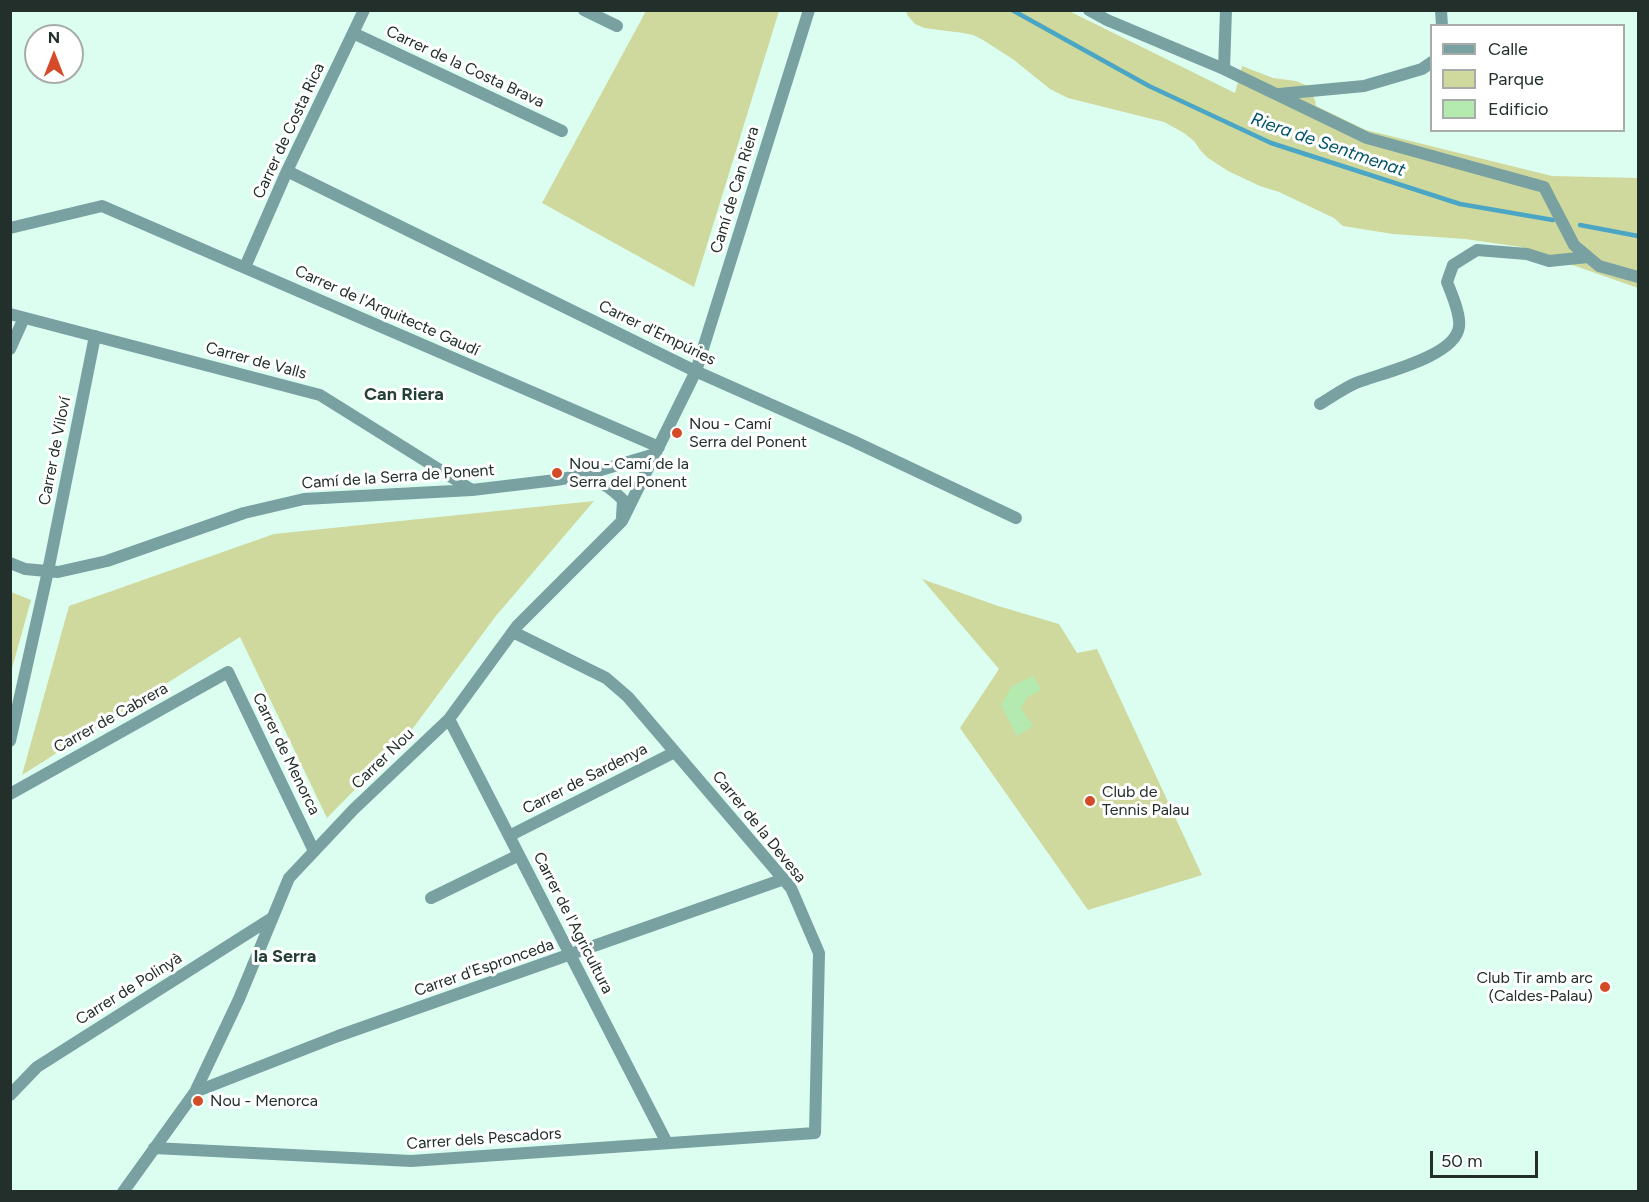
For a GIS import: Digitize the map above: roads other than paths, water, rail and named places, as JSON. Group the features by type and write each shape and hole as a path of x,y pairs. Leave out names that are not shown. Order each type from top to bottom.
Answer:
{"street":[{"name":"Carrer de Costa Rica","path":"245,267 287,171 364,10"},
{"path":"584,10 617,26"},
{"path":"1089,10 1107,20 1224,69 1367,138 1544,187 1574,245 1599,266 1638,277"},
{"path":"1224,69 1226,10"},
{"name":"Camí de Can Riera","path":"696,371 806,13"},
{"name":"Carrer de la Costa Brava","path":"353,33 562,131"},
{"path":"1276,94 1364,86 1422,69 1430,64"},
{"name":"Carrer d'Empúries","path":"287,171 696,371 853,441 1016,518"},
{"name":"Carrer de l'Arquitecte Gaudí","path":"11,228 102,206 245,267 657,451"},
{"path":"1320,404 1354,384 1438,353 1454,338 1459,327 1457,310 1447,282 1453,265 1478,250 1527,254 1549,261 1588,257"},
{"name":"Carrer de Valls","path":"10,314 320,395 472,490"},
{"path":"10,349 24,318"},
{"name":"Carrer de Viloví","path":"10,741 48,571 95,336"},
{"name":"Carrer Nou","path":"123,1191 195,1092 239,999 289,878 354,809 449,719 513,632 622,521 696,371"},
{"name":"Camí de la Serra de Ponent","path":"10,563 25,569 58,572 107,561 244,513 304,499 472,490 584,476 657,451"},
{"path":"584,476 612,488 623,500 622,521"},
{"name":"Carrer de la Devesa","path":"513,632 606,678 628,697 791,888 819,953 815,1133"},
{"name":"Carrer de Cabrera","path":"10,794 228,672"},
{"name":"Carrer de Menorca","path":"228,672 314,851"},
{"name":"Carrer de l'Agricultura","path":"449,719 667,1143"},
{"name":"Carrer de Sardenya","path":"509,836 675,752"},
{"path":"431,898 519,855"},
{"name":"Carrer d'Espronceda","path":"195,1092 338,1036 784,879"},
{"name":"Carrer de Polinyà","path":"10,1095 37,1067 272,918"},
{"name":"Carrer dels Pescadors","path":"154,1148 411,1161 815,1133"}],"waterway":[{"name":"Riera de Sentmenat","path":"1012,10 1149,86 1271,143 1460,204 1553,220"},
{"name":"Riera de Sentmenat","path":"1580,225 1638,236"}],"place":[{"name":"Nou - Camí Serra del Ponent","path":"677,433"},
{"name":"Nou - Camí de la Serra del Ponent","path":"557,473"},
{"name":"Club de Tennis Palau","path":"1090,801"},
{"name":"Club Tir amb arc (Caldes-Palau)","path":"1605,987"},
{"name":"Nou - Menorca","path":"198,1101"}],"district":[{"name":"Can Riera","path":"404,395"},
{"name":"la Serra","path":"285,957"}]}
